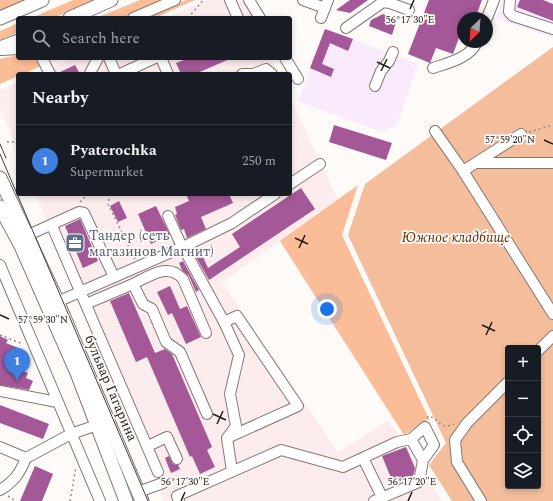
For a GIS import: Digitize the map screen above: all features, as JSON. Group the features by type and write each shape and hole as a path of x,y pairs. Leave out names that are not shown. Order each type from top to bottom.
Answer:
{"main road":[{"path":"0,18 42,0"},
{"path":"75,16 111,0"},
{"path":"0,49 16,42"},
{"name":"бульвар Гагарина","path":"0,178 26,236 52,302 126,501"},
{"name":"бульвар Гагарина","path":"0,207 52,302 140,496"}],"street":[{"path":"138,16 176,0"},
{"path":"249,0 259,16"},
{"path":"303,0 326,4 321,18"},
{"path":"489,12 494,0"},
{"path":"510,0 509,12 513,16 553,29"},
{"path":"231,1 237,16"},
{"path":"346,28 383,2 409,10"},
{"path":"432,68 452,62 474,48"},
{"path":"0,49 16,49"},
{"path":"375,86 381,71 389,61 393,52"},
{"path":"45,60 49,72"},
{"path":"91,72 97,60"},
{"path":"110,60 115,72"},
{"path":"124,72 151,60"},
{"path":"162,60 167,72"},
{"path":"286,60 298,79"},
{"path":"258,72 266,69 270,72"},
{"path":"434,131 463,171 553,314"},
{"path":"463,171 521,134"},
{"path":"476,163 553,164"},
{"path":"292,183 320,164"},
{"path":"52,302 80,292 183,247 232,223 272,196"},
{"path":"26,236 52,226 79,212 84,213 114,277"},
{"path":"168,216 183,247 224,322 239,355 230,394 236,426 227,438 232,471"},
{"path":"52,226 158,472"},
{"path":"0,265 56,402 100,501"},
{"path":"86,304 163,270 170,270 178,273 183,279 206,333"},
{"path":"133,284 143,304 152,309 166,342 180,352 207,414"},
{"path":"224,322 237,316 298,406 227,438"},
{"path":"541,348 553,336"},
{"path":"481,501 457,462 455,440 467,423 505,385"},
{"path":"0,391 56,402"},
{"path":"29,392 56,402"},
{"path":"0,490 11,484 20,473 26,458 71,434 97,425"},
{"path":"178,498 232,471 281,450 343,467 397,442 411,439 425,427 434,445 423,460 419,482 378,499 363,458"},
{"path":"148,446 167,437 177,459"},
{"path":"411,439 423,460"},
{"path":"0,447 26,458"},
{"path":"140,496 163,483"}],"path":[{"path":"190,16 203,0"},
{"path":"521,134 553,126"},
{"path":"7,142 16,142"},
{"path":"110,196 108,204 118,225 121,228 138,266"},
{"path":"0,335 23,344"},
{"path":"425,427 426,420 429,416 447,427 457,423 467,423"},
{"path":"70,501 76,464"}],"shaded area":[{"path":"0,0 30,0 0,12"},
{"path":"73,0 96,0 58,16 36,16"},
{"path":"140,0 164,0 127,16 101,16"},
{"path":"186,0 195,0 159,16 150,16"},
{"path":"207,0 244,0 251,16 171,16"},
{"path":"503,0 553,0 553,38 496,18"},
{"path":"16,24 16,33 0,40 0,31"},
{"path":"325,29 418,64 396,126 380,132 298,101"},
{"path":"16,55 16,60 40,60 41,66 28,72 16,72 16,77 0,84 0,59"},
{"path":"68,60 272,60 278,72 42,72"},
{"path":"16,83 16,146 0,108 0,90"},
{"path":"292,102 338,200 222,282 338,452 388,420 442,501 163,501 37,196 292,196"},
{"path":"358,185 342,235 429,419 404,435 280,241"}],"green space":[{"name":"Южное кладбище","path":"553,47 553,501 452,501 429,465 446,443 348,235 365,184"}],"building":[{"path":"350,0 368,0 350,13 336,10"},
{"path":"429,0 482,0 478,12 457,12 457,43 453,54 436,48 430,63 408,54"},
{"path":"520,0 543,0 553,4 553,21 517,7"},
{"path":"383,14 397,19 392,35 369,26 371,20"},
{"path":"325,29 353,39 348,51 330,43 322,64 334,69 331,77 310,68"},
{"path":"184,60 227,60 200,72 180,72 176,63"},
{"path":"75,65 79,72 60,72"},
{"path":"334,125 392,143 386,160 329,142"},
{"path":"301,188 315,209 209,280 193,252 200,250 208,268 240,247 232,234 289,196 292,196 292,194"},
{"path":"187,196 230,196 233,203 201,217 206,229 187,238 184,229 181,230 175,215 177,214 175,207 189,201"},
{"path":"119,201 127,218 118,222 110,206"},
{"path":"156,206 170,235 151,244 138,214"},
{"path":"80,219 98,261 83,268 65,226"},
{"path":"183,261 199,290 196,292 189,276 182,270 179,263"},
{"path":"170,286 180,309 187,306 201,337 186,344 172,313 168,315 157,292"},
{"path":"129,293 155,353 165,349 172,354 212,447 207,450 215,467 200,474 192,456 190,457 147,357 136,362 110,301"},
{"path":"0,336 8,340 6,343 21,349 13,367 28,373 26,378 33,381 29,390 0,385"},
{"path":"0,405 49,424 43,439 0,423"},
{"path":"406,447 415,468 413,477 394,485 382,456"},
{"path":"169,456 173,464 178,465 180,469 171,473 165,458"},
{"path":"35,466 53,474 42,501 20,501"}],"tram line":[{"path":"0,144 6,158"},
{"path":"0,154 16,192"},
{"path":"18,196 148,501"}],"place":[{"name":"Тандер (сеть магазинов Магнит)","path":"75,243"},
{"name":"Pyaterochka","path":"17,381"}]}
